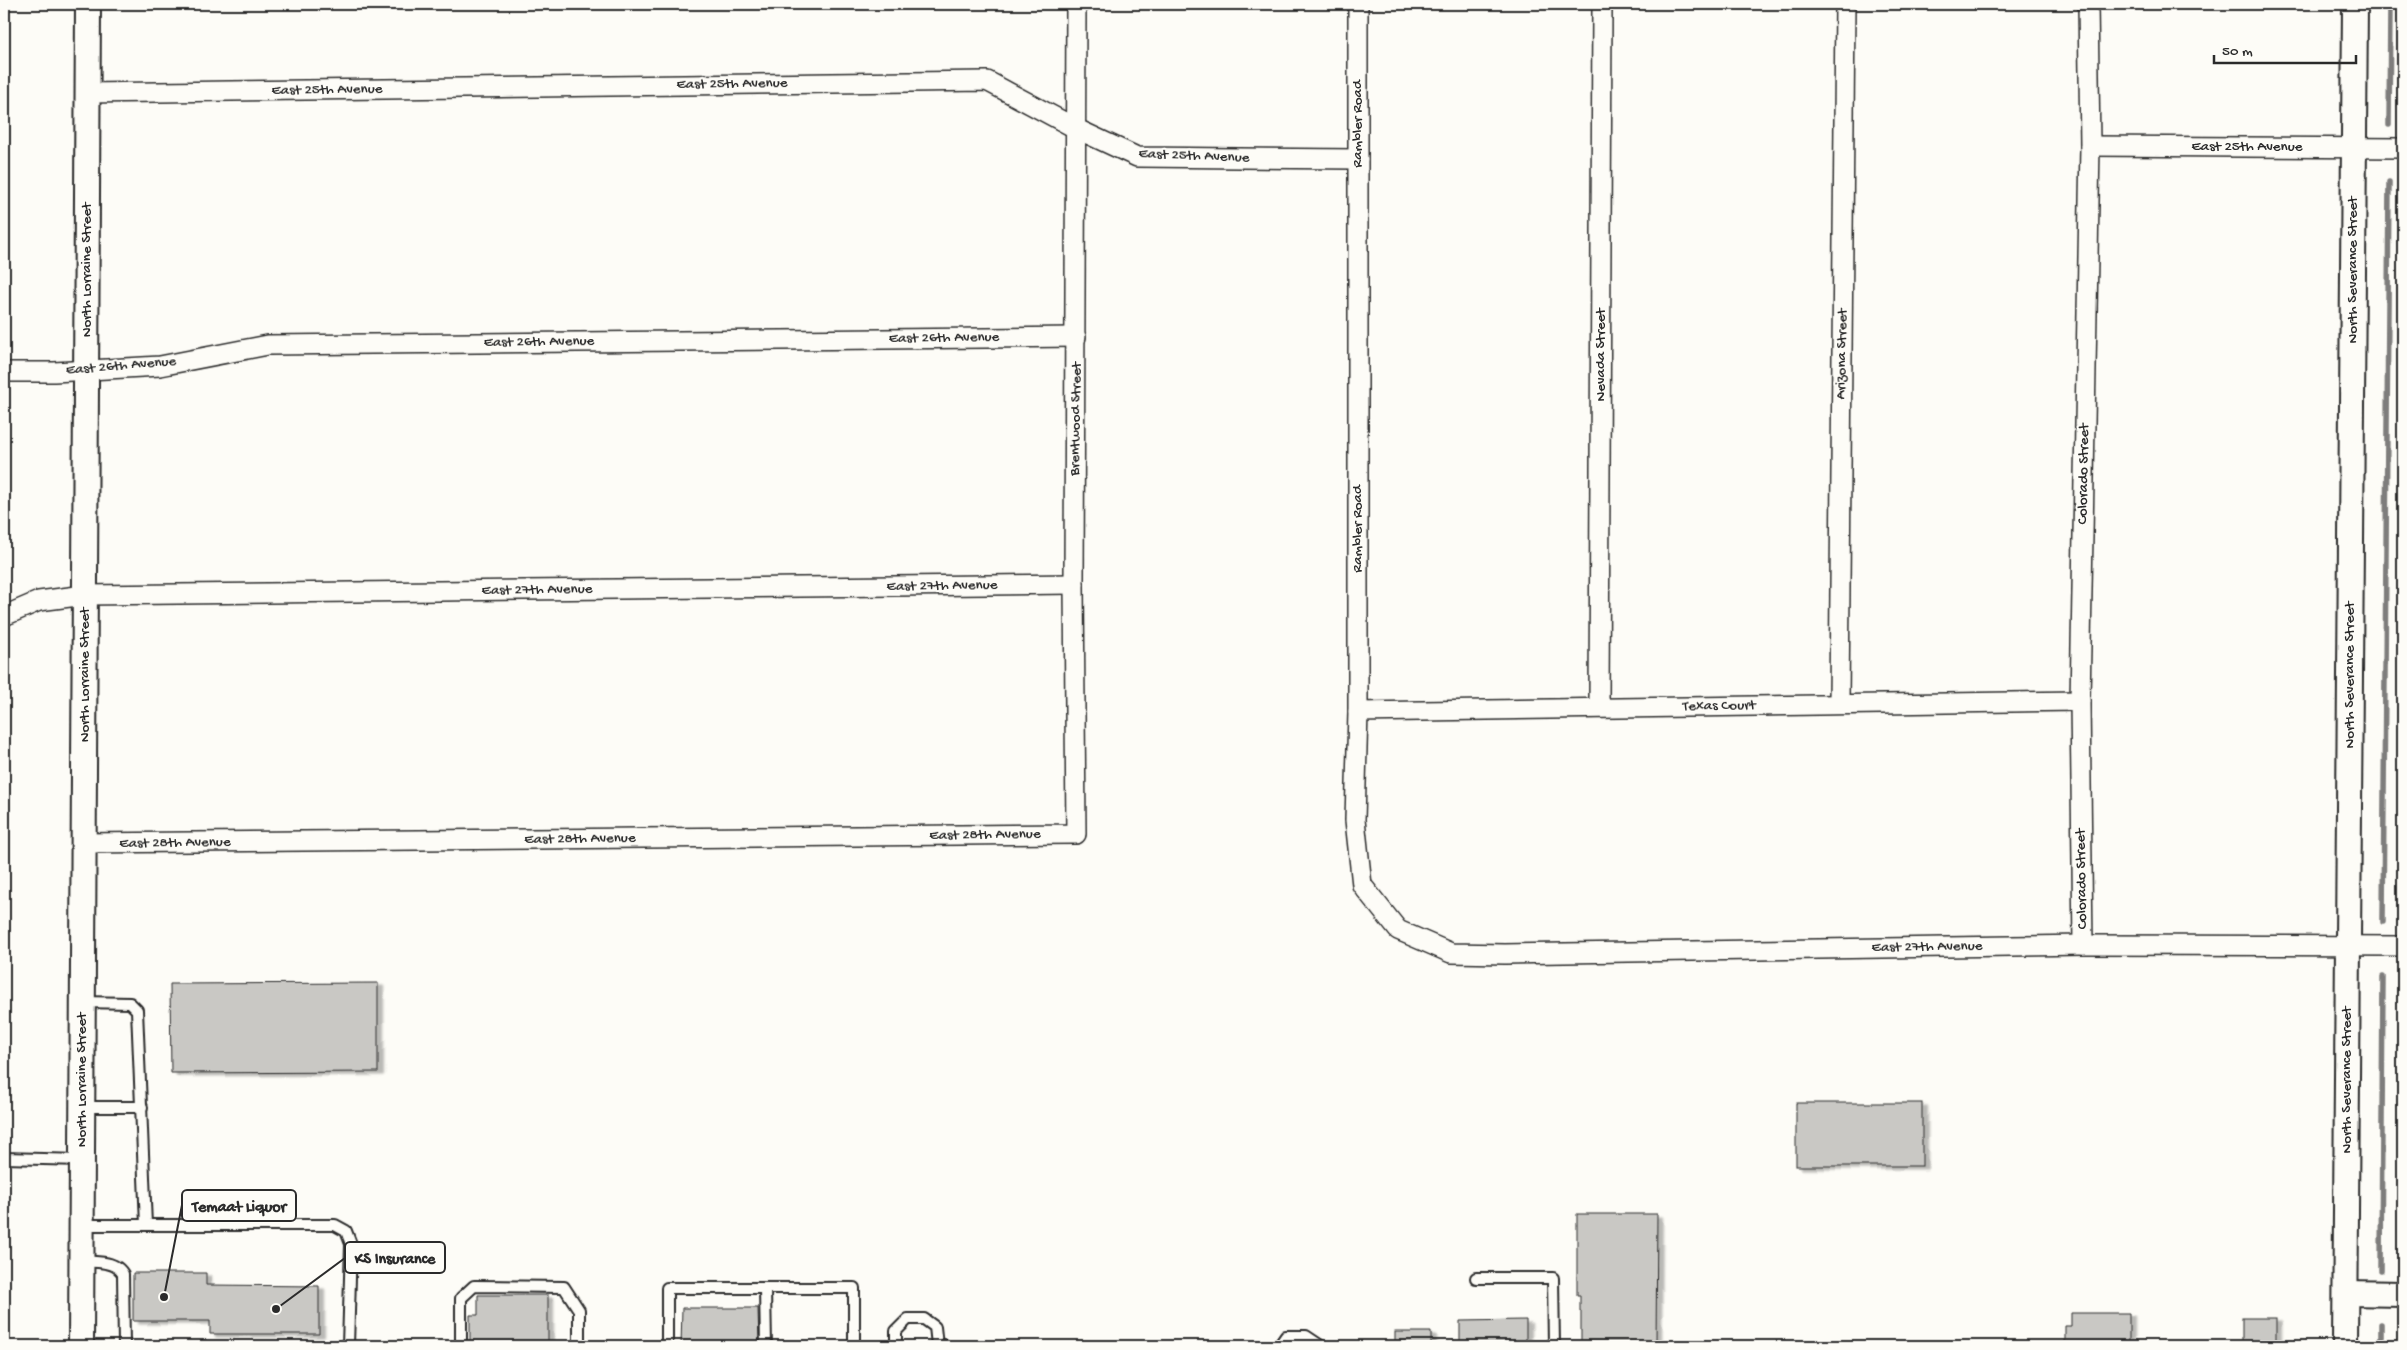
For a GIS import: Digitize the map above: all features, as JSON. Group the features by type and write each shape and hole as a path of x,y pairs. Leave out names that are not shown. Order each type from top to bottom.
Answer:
{"street":[{"name":"North Lorraine Street","path":"81,1346 88,4"},
{"name":"Brentwood Street","path":"1076,4 1074,584 1076,834"},
{"name":"Rambler Road","path":"1358,4 1358,712 1354,820 1362,885 1398,930 1451,952 1505,954"},
{"name":"Nevada Street","path":"1599,707 1602,4"},
{"name":"Arizona Street","path":"1839,704 1845,4"},
{"name":"Colorado Street","path":"2083,945 2080,701 2090,146 2088,4"},
{"name":"North Severance Street","path":"2345,1346 2356,4"},
{"name":"East 25th Avenue","path":"87,93 987,81 1077,129 1136,157 1358,159"},
{"name":"East 25th Avenue","path":"2090,146 2403,148"},
{"name":"East 26th Avenue","path":"4,372 160,366 268,345 1076,337"},
{"name":"East 27th Avenue","path":"4,616 39,601 85,595 1074,584"},
{"name":"Texas Court","path":"1358,712 2080,701"},
{"name":"East 28th Avenue","path":"83,844 1076,834"},
{"name":"East 27th Avenue","path":"1505,954 2083,945 2403,946"},
{"path":"2346,1293 2403,1294"}],"lane":[{"path":"83,1002 130,1003 137,1010 146,1226"},
{"path":"82,1107 142,1107"},
{"path":"4,1158 82,1160"},
{"path":"81,1224 146,1226 324,1224 346,1231 351,1244 348,1346"},
{"path":"81,1261 119,1266 124,1274 124,1346"},
{"path":"1476,1278 1553,1278 1554,1346"},
{"path":"461,1346 461,1298 474,1286 564,1287 579,1310 579,1346"},
{"path":"668,1346 667,1288 854,1288 854,1346"},
{"path":"765,1288 766,1346"},
{"path":"896,1346 896,1331 908,1319 924,1319 935,1327 937,1345 944,1345"},
{"path":"1280,1346 1286,1336 1306,1336 1321,1346"},
{"path":"81,1346 89,1346"}],"building":[{"path":"378,983 378,1072 171,1073 170,984"},
{"path":"1796,1103 1922,1103 1922,1166 1796,1166"},
{"path":"1577,1214 1657,1214 1656,1346 1581,1346 1580,1295 1577,1295"},
{"path":"133,1273 206,1273 206,1285 319,1286 319,1334 210,1334 210,1321 133,1321"},
{"path":"478,1295 548,1295 548,1346 470,1346 470,1315 478,1315"},
{"path":"682,1308 758,1308 759,1346 681,1346"},
{"path":"2071,1313 2129,1313 2129,1346 2065,1346 2065,1326 2071,1326"},
{"path":"2242,1318 2276,1318 2276,1346 2242,1346"},
{"path":"1526,1320 1526,1346 1460,1346 1460,1321"},
{"path":"1395,1332 1431,1332 1431,1346 1395,1346"}],"waterway":[{"path":"2389,125 2390,4"},
{"path":"2383,922 2389,182"},
{"path":"2381,1270 2383,977"},
{"path":"2381,1324 2381,1346"}],"place":[{"name":"Temaat Liquor","path":"164,1297"},
{"name":"KS Insurance","path":"276,1309"}]}
